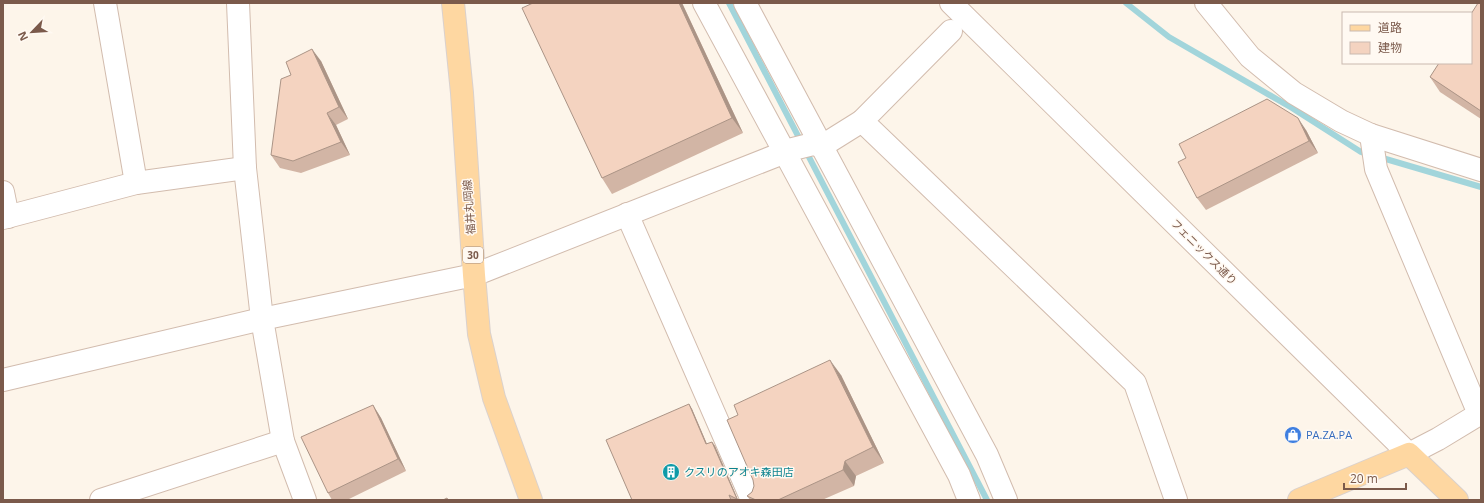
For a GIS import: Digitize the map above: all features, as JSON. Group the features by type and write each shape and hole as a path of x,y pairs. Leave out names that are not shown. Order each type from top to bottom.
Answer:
{"main road":[{"name":"福井丸岡線","path":"452,3 462,94 474,274 480,334 494,398 518,469 531,500"},
{"path":"1299,500 1409,454"},
{"name":"フェニックス通り","path":"1409,454 1457,500"}],"street":[{"path":"105,3 136,184"},
{"path":"238,3 245,168 262,319 283,441 305,500"},
{"path":"704,3 803,148 987,454 1006,500"},
{"path":"745,3 803,148 959,474 969,500"},
{"path":"1206,3 1223,27 1250,57 1294,93 1341,121 1371,135 1481,170"},
{"name":"フェニックス通り","path":"960,6 1409,454"},
{"path":"3,380 262,319 474,274 627,214 803,148 862,121 951,31"},
{"path":"862,121 1135,383 1176,500"},
{"path":"1371,135 1376,168 1480,414 1409,454"},
{"path":"3,192 5,217 136,184 245,168"},
{"path":"627,214 752,500"},
{"path":"101,500 283,441"}],"building":[{"path":"533,3 679,3 732,118 602,178 522,8"},
{"path":"1478,3 1481,3 1481,111 1430,77 1438,64 1472,64 1472,12"},
{"path":"312,49 339,107 327,113 341,142 293,161 271,155 281,79 291,75 286,62"},
{"path":"1267,99 1298,118 1309,141 1197,198 1178,162 1186,158 1179,144"},
{"path":"830,360 873,447 845,461 843,470 778,500 756,500 747,496 752,492 754,486 753,480 727,420 738,415 734,405"},
{"name":"クスリのアオキ森田店","path":"689,404 706,444 712,442 737,499 729,495 731,500 632,500 606,440"},
{"path":"373,405 398,459 328,493 301,437"}],"waterway":[{"path":"729,3 987,500"},
{"path":"1126,3 1169,37 1292,108 1361,152 1370,155"},
{"path":"1379,157 1481,187"}],"place":[{"name":"PA.ZA.PA","path":"1293,435"},
{"name":"クスリのアオキ森田店","path":"671,472"}]}
